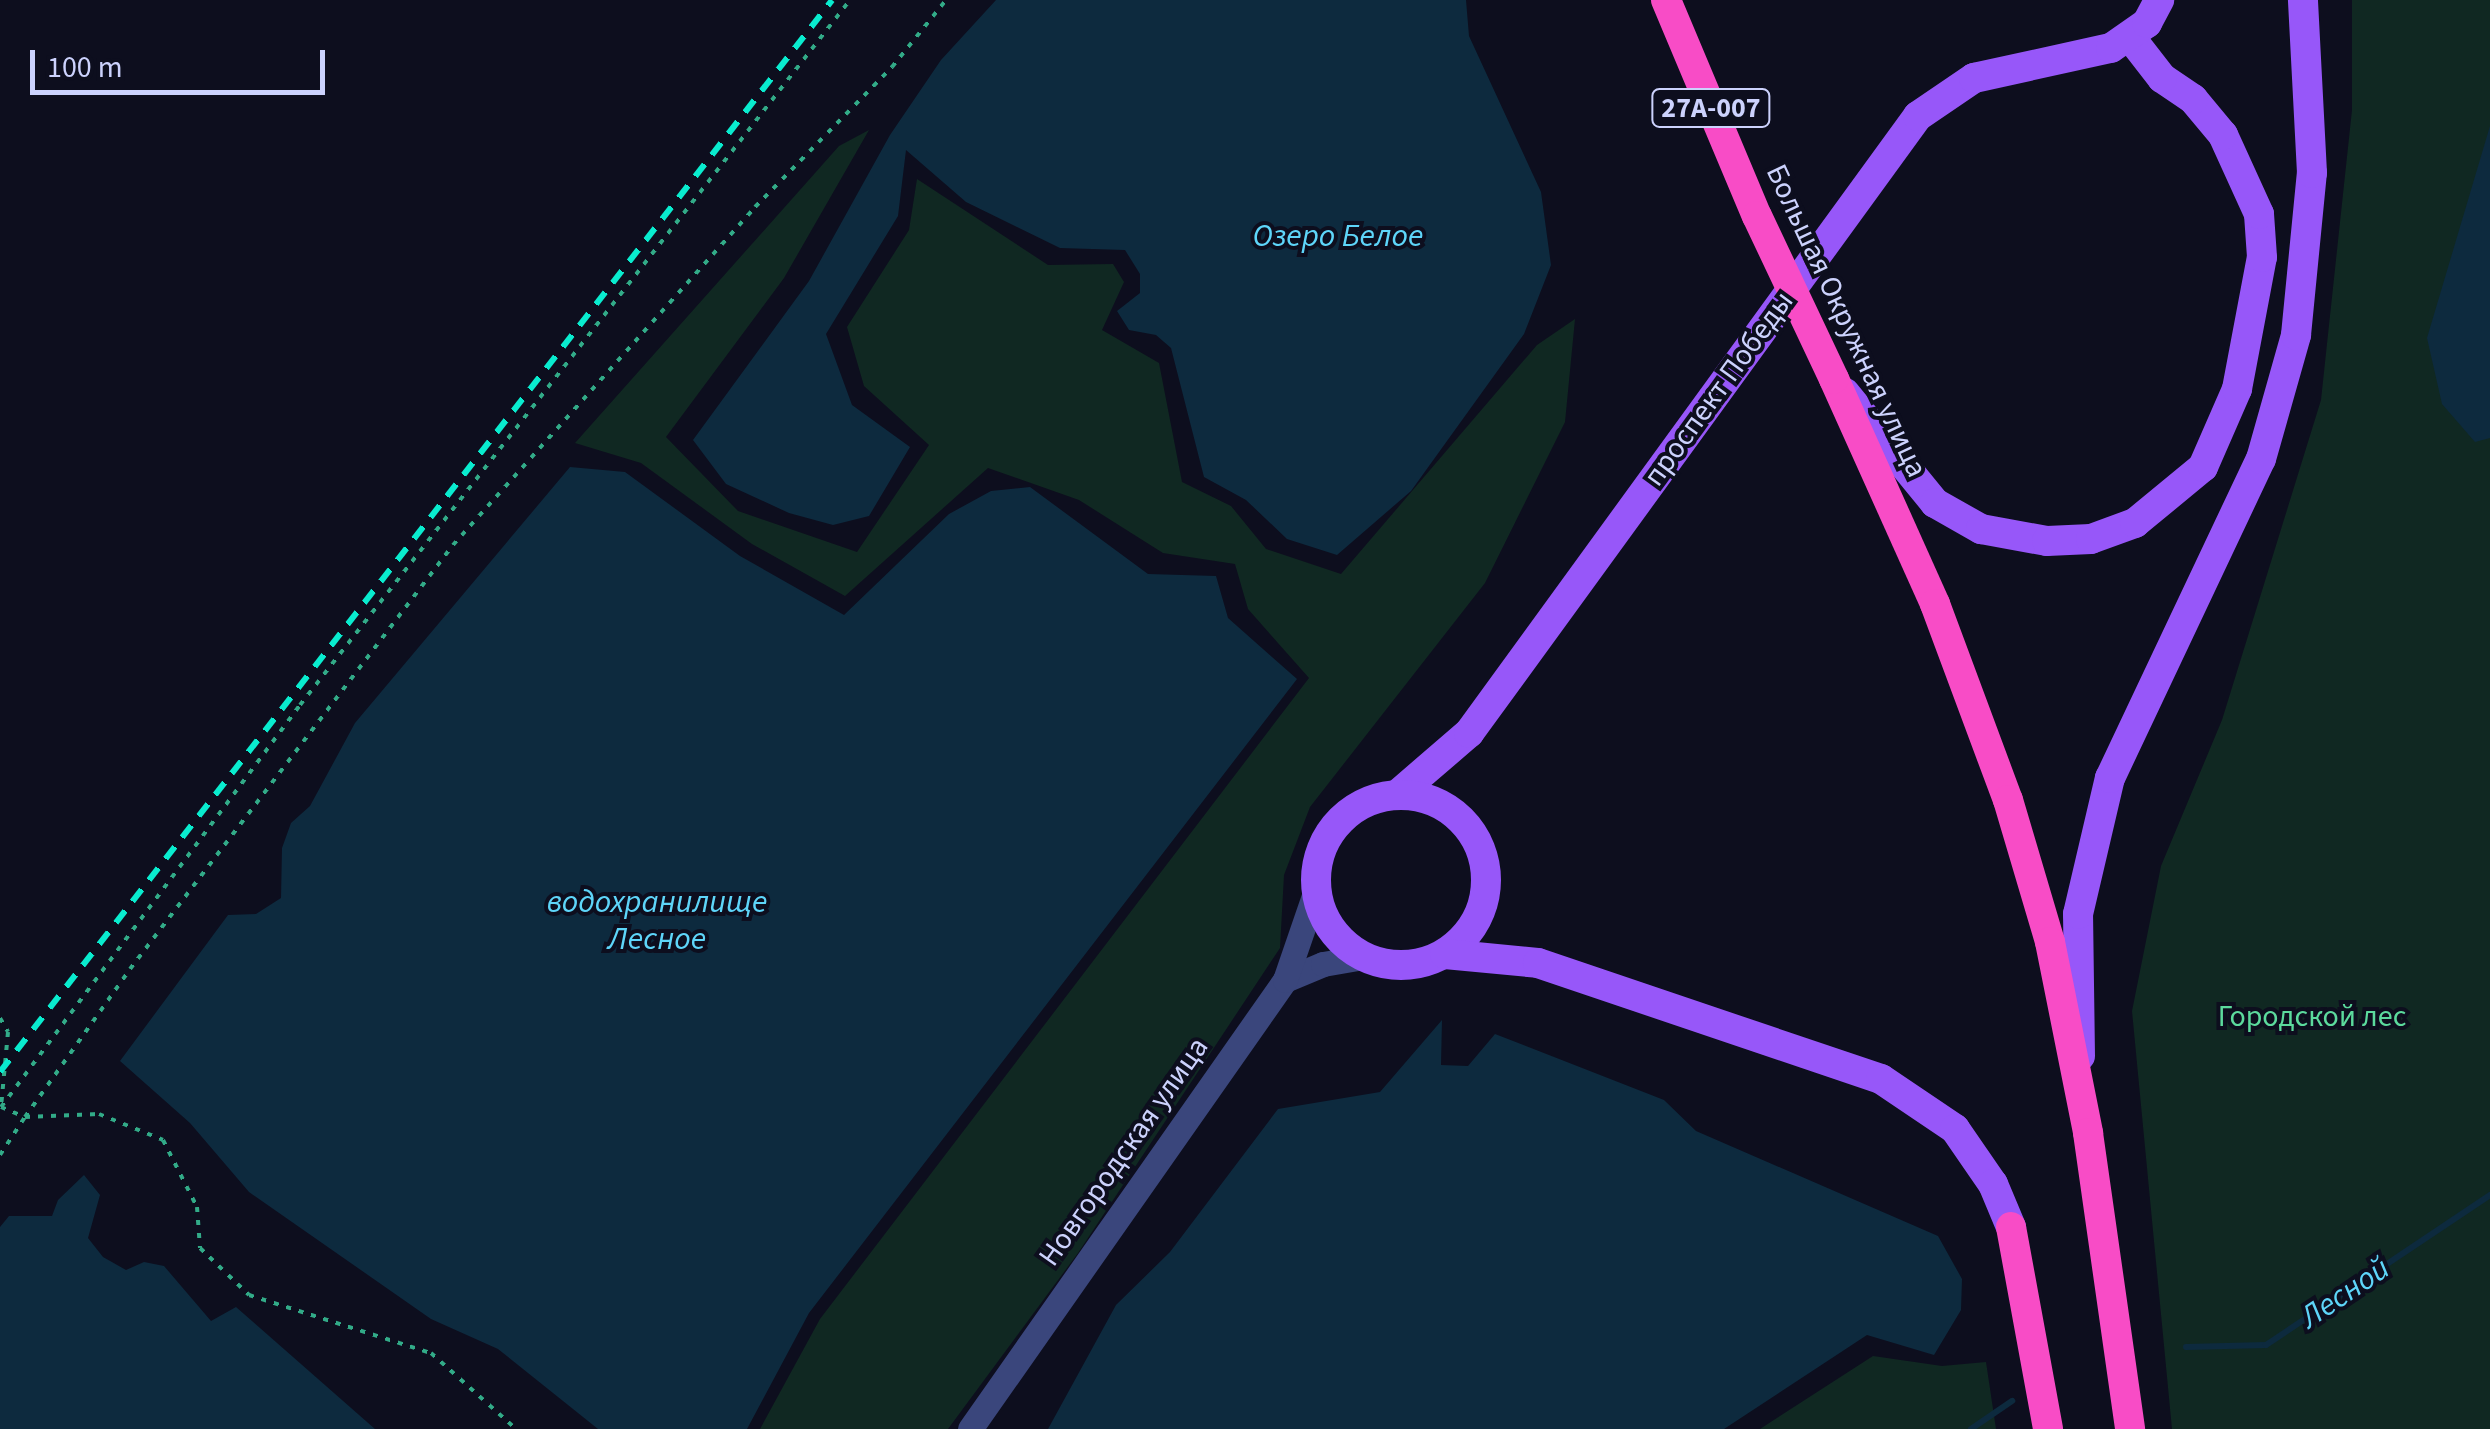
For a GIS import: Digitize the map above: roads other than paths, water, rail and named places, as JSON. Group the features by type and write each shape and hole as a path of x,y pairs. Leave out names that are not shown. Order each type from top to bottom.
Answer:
{"highway":[{"name":"Большая Окружная улица","path":"1666,0 1757,216 1893,506 2008,800 2050,942 2088,1133 2130,1429"},
{"path":"2011,1227 2048,1429"}],"main road":[{"path":"1834,379 1936,503 1981,530 2046,541 2092,538 2135,523 2203,467 2223,433 2237,389 2262,257 2259,214 2224,134 2193,99 2162,78 2131,38 2159,0"},
{"path":"2088,1133 2078,914 2088,851 2124,742 2223,550 2261,459 2296,336 2312,173 2303,0"},
{"name":"проспект Победы","path":"1398,794 1432,770 1489,707 1918,116 1974,78 2085,53 2131,38"},
{"path":"1445,954 1481,912 1484,856 1472,830 1451,810 1398,794 1370,800 1328,836 1316,890 1340,941 1363,958 1390,966 1445,954 1538,963 1880,1078 1955,1128 1994,1184 2011,1227"}],"street":[{"name":"Новгородская улица","path":"970,1429 1284,980 1316,890"},
{"path":"1284,980 1324,964 1363,958"}],"water":[{"name":"Озеро Белое","path":"996,0 1466,0 1469,36 1541,192 1551,265 1524,334 1411,491 1337,555 1287,539 1246,500 1204,477 1171,348 1156,335 1129,330 1117,311 1140,293 1140,274 1125,250 1060,248 966,202 906,150 898,216 826,334 852,405 910,447 869,516 833,525 789,513 726,484 693,440 809,281 890,135 941,60"},
{"path":"2490,126 2490,438 2475,442 2442,404 2427,338"},
{"name":"водохранилище Лесное","path":"570,467 625,472 740,556 844,615 949,514 991,491 1030,487 1148,574 1216,576 1228,618 1297,679 809,1313 747,1429 598,1429 498,1349 431,1319 249,1192 190,1123 120,1061 228,915 256,914 281,898 282,848 291,823 310,806 355,723"},
{"path":"1442,1020 1441,1065 1468,1066 1495,1034 1664,1100 1696,1131 1938,1236 1962,1279 1961,1310 1934,1355 1867,1335 1724,1429 1048,1429 1116,1305 1170,1252 1278,1109 1380,1092"},
{"path":"84,1175 100,1195 88,1238 103,1257 126,1270 144,1262 164,1266 211,1321 236,1307 375,1429 0,1429 0,1227 9,1216 52,1216 58,1200"}],"waterway":[{"name":"Лесной","path":"2186,1347 2266,1345 2490,1195"},
{"name":"Лесной","path":"1971,1429 2012,1401"}],"railway":[{"path":"0,1072 832,0"}],"park label":[{"name":"Городской лес","path":"2312,1017"}]}
